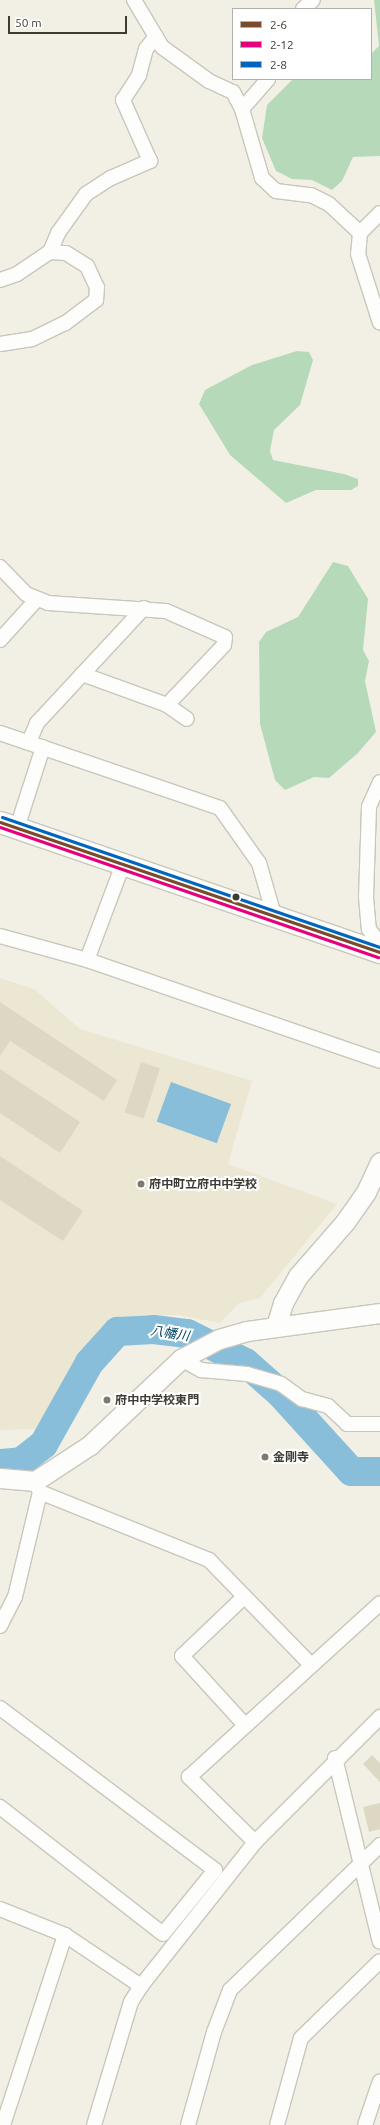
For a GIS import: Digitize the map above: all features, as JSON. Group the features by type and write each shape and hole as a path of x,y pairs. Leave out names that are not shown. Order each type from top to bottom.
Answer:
{"main road":[{"path":"8,825 380,952"}],"street":[{"path":"134,0 162,47 186,64 233,92 242,109 262,178 276,191 311,195 329,204 360,233"},
{"path":"304,8 313,0"},
{"path":"0,280 17,274 50,252 58,233 86,194 111,178 150,161 123,100 139,74 146,48 156,36"},
{"path":"242,109 267,80"},
{"path":"380,213 360,233 358,254 380,323"},
{"path":"0,344 32,339 65,323 96,300 97,286 87,266 66,253 50,252"},
{"path":"0,567 26,594 48,603 144,608 166,611 225,637 224,645 167,705"},
{"path":"0,640 37,599"},
{"path":"8,825 36,744 37,723 144,608"},
{"path":"82,674 167,705 188,719"},
{"path":"0,733 36,744 220,808 259,863 274,915"},
{"path":"380,782 369,807 366,897 369,929 380,945"},
{"path":"87,960 123,864"},
{"path":"0,936 87,960 380,1061"},
{"path":"276,1326 282,1303 298,1276 345,1222 366,1192 380,1162"},
{"path":"0,1626 15,1597 38,1487 90,1445 181,1359 219,1340 276,1326 380,1313"},
{"path":"181,1359 201,1370 247,1374 281,1384 302,1399 328,1406 347,1424 380,1424"},
{"path":"0,1478 38,1487 209,1560 310,1664"},
{"path":"244,1597 182,1656 244,1724"},
{"path":"255,1842 189,1777 244,1724 380,1603"},
{"path":"0,1708 215,1870 162,1934 0,1807"},
{"path":"94,2125 131,2002 141,1986 255,1842 335,1758 380,1717"},
{"path":"335,1758 362,1862 380,1942"},
{"path":"188,2125 214,2032 230,1990 380,1845"},
{"path":"0,1909 64,1935 141,1986"},
{"path":"3,2125 64,1935"},
{"path":"277,2125 301,2038 380,1961"},
{"path":"366,2125 380,2081"}],"shaded area":[{"name":"府中町立府中中学校","path":"0,978 34,989 80,1029 252,1081 228,1164 337,1204 260,1298 239,1303 220,1323 178,1315 110,1317 72,1369 40,1429 0,1430"}],"green space":[{"path":"374,0 380,0 380,156 353,157 342,181 332,190 312,180 292,179 276,171 262,138 267,105 292,80 372,80 372,53 379,46"},
{"path":"297,351 309,352 313,360 300,405 274,430 270,451 273,460 344,474 358,479 358,486 351,490 316,490 286,503 230,455 199,404 205,390 252,365"},
{"path":"333,562 348,566 368,599 363,650 369,661 365,681 376,732 358,753 329,778 314,777 285,790 275,780 260,724 259,642 266,632 298,617"}],"water":[{"path":"171,1082 231,1104 217,1143 157,1121"}],"building":[{"path":"0,1002 117,1080 104,1101 10,1041 0,1056"},
{"path":"141,1062 160,1068 144,1119 125,1112"},
{"path":"0,1069 80,1122 60,1153 0,1113"},
{"path":"0,1156 83,1211 63,1241 0,1200"},
{"path":"372,1755 380,1763 380,1782 363,1764"},
{"path":"380,1803 380,1829 369,1832 363,1807"}],"waterway":[{"name":"八幡川","path":"0,1463 21,1461 43,1444 89,1362 117,1331 153,1329 187,1333 245,1362 280,1393 351,1471 380,1471"}],"transit line":[{"name":"2-8","path":"2,817 380,947"},
{"name":"2-6","path":"0,822 380,952"},
{"name":"2-12","path":"0,827 378,957"}],"place":[{"name":"府中町立府中中学校","path":"141,1184"},
{"name":"府中中学校東門","path":"107,1400"},
{"name":"金剛寺","path":"265,1457"}]}
